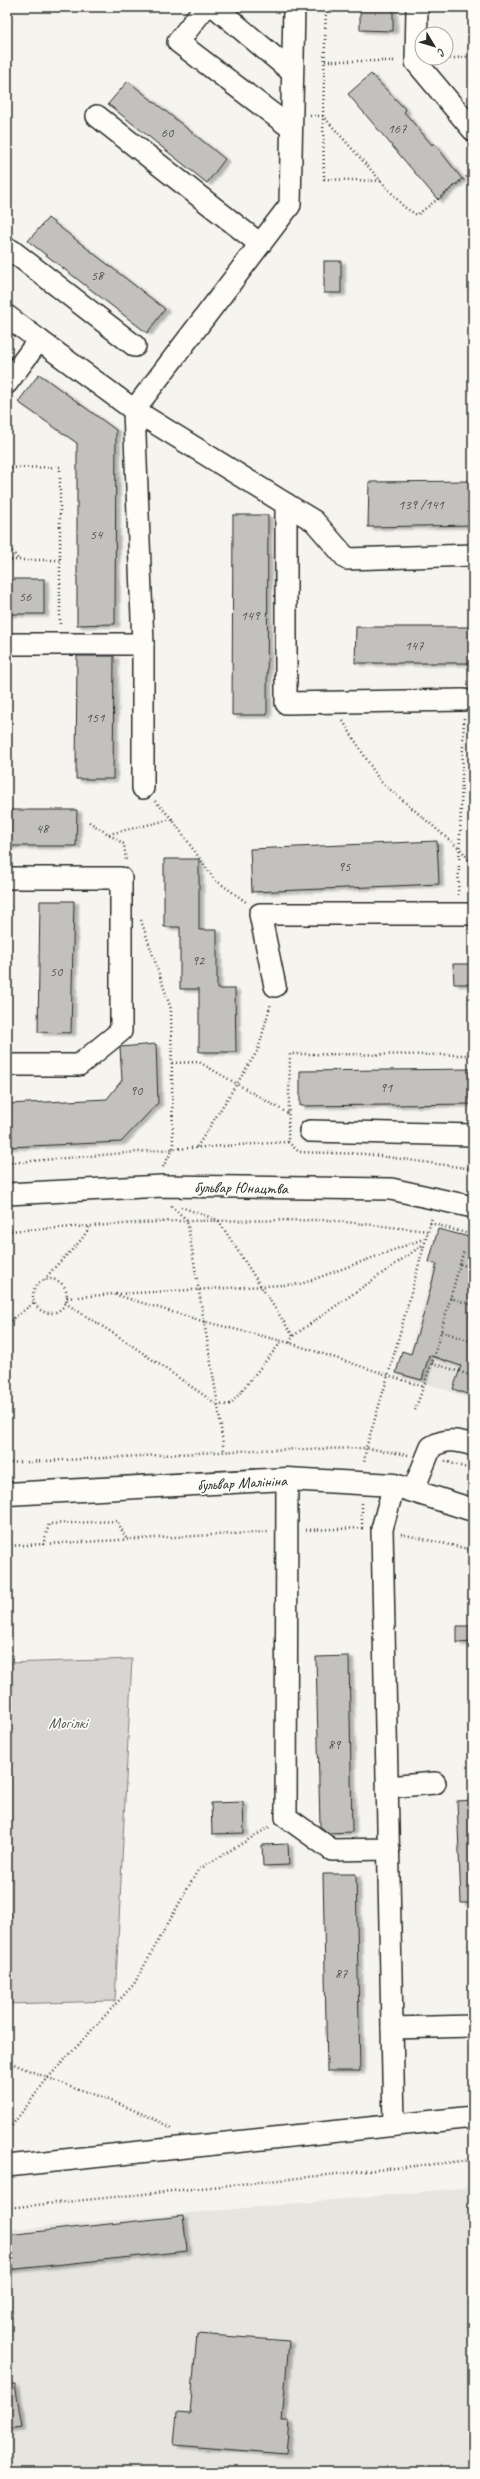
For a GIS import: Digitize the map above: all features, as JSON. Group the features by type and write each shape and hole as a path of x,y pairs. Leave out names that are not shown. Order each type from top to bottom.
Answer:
{"main road":[{"name":"бульвар Малініна","path":"7,1494 287,1479 403,1488 473,1510"}],"street":[{"path":"204,7 178,42 291,122"},
{"path":"215,7 292,72"},
{"path":"143,788 143,644 134,410 290,205 294,7"},
{"path":"417,7 416,62 473,130"},
{"path":"97,116 260,244"},
{"path":"7,255 11,250 135,346"},
{"path":"7,316 134,410 314,521 347,559 473,555"},
{"path":"7,383 39,340"},
{"path":"286,504 286,703 464,700"},
{"path":"7,644 143,644"},
{"path":"7,878 121,878 121,1031 78,1065 7,1065"},
{"path":"275,986 260,914 465,914"},
{"path":"310,1131 473,1135"},
{"name":"бульвар Юнацтва","path":"7,1194 162,1186 391,1189 473,1207"},
{"path":"394,2126 382,1530 403,1488 431,1447 456,1439 473,1445"},
{"path":"287,1479 286,1817 332,1850 389,1849"},
{"path":"388,1787 435,1784"},
{"path":"392,2028 473,2026"},
{"path":"7,2166 473,2117"}],"path":[{"path":"326,7 323,116 324,179 381,181"},
{"path":"291,122 323,116"},
{"path":"323,116 404,207 417,215 473,172"},
{"path":"7,468 60,467 60,644"},
{"path":"7,545 19,560"},
{"path":"7,560 60,560"},
{"path":"464,700 460,849 465,914"},
{"path":"331,702 380,781 460,849 473,864"},
{"path":"143,788 172,819 214,879 260,914"},
{"path":"108,834 172,819"},
{"path":"89,822 124,844 127,865"},
{"path":"139,916 171,1009 173,1149"},
{"path":"197,1147 258,1050 275,986"},
{"path":"288,1142 290,1054 473,1055"},
{"path":"172,1063 199,1062 289,1114"},
{"path":"7,1163 197,1147 288,1142 299,1152 366,1154 473,1169"},
{"path":"366,1448 388,1376 436,1199"},
{"path":"166,1201 218,1220 293,1336"},
{"path":"7,1231 187,1220 328,1220 428,1232"},
{"path":"187,1220 202,1320 218,1405 224,1452"},
{"path":"430,1223 473,1236"},
{"path":"44,1280 55,1280 64,1287 67,1298 65,1304 58,1312 52,1313 41,1311 34,1303 33,1292 52,1268 84,1239 90,1226"},
{"path":"67,1298 113,1294 301,1284 426,1238"},
{"path":"290,1343 293,1336 425,1244"},
{"path":"415,1410 432,1363 464,1250"},
{"path":"460,1264 473,1268"},
{"path":"113,1294 202,1320 290,1343 424,1387"},
{"path":"450,1298 473,1305"},
{"path":"7,1323 34,1303"},
{"path":"65,1304 121,1338 218,1405 231,1404 282,1341"},
{"path":"441,1331 473,1342"},
{"path":"432,1363 473,1376"},
{"path":"7,1463 256,1450"},
{"path":"43,1544 49,1524 116,1521 127,1540"},
{"path":"7,1546 362,1528 382,1530 473,1550"},
{"path":"7,2132 47,2079 134,1984 198,1870 286,1817"},
{"path":"7,2061 47,2079 145,2113 178,2131"},
{"path":"7,2208 473,2160"}],"shaded area":[{"path":"444,1233 473,1242 473,1399 403,1376"},
{"path":"473,2187 473,2472 7,2472 7,2230"}],"green space":[{"name":"Могілкі","path":"132,1659 115,2001 7,2004 7,1663"}],"building":[{"path":"360,7 393,7 393,31 360,30"},
{"path":"371,74 406,110 404,112 432,145 434,143 462,179 438,200 348,94"},
{"path":"128,81 225,159 207,183 108,104"},
{"path":"48,218 165,309 147,333 28,241"},
{"path":"324,261 341,261 341,293 324,293"},
{"path":"39,374 116,430 115,624 77,625 77,443 18,402"},
{"path":"473,481 473,525 368,527 369,482"},
{"path":"233,515 268,515 267,715 232,715"},
{"path":"7,579 44,579 44,614 7,614"},
{"path":"356,627 473,627 473,663 355,663"},
{"path":"77,656 114,656 113,779 76,779"},
{"path":"7,810 77,810 76,846 7,846"},
{"path":"437,841 439,884 252,892 250,849"},
{"path":"164,859 199,859 199,930 217,930 217,989 235,989 236,1052 199,1052 199,989 180,989 180,927 164,927"},
{"path":"40,901 74,901 71,1033 38,1032"},
{"path":"453,964 473,964 473,984 454,984"},
{"path":"156,1044 158,1103 121,1142 7,1147 7,1104 107,1099 122,1080 120,1047"},
{"path":"473,1069 473,1104 300,1106 300,1071"},
{"path":"438,1229 473,1238 473,1396 453,1389 461,1366 429,1355 422,1380 396,1373 402,1351 411,1354 424,1313 437,1264 429,1262"},
{"path":"457,1626 473,1626 473,1642 457,1643"},
{"path":"349,1656 352,1832 328,1833 320,1826 316,1657"},
{"path":"473,1800 473,1903 461,1903 457,1801"},
{"path":"243,1802 244,1833 212,1834 211,1803"},
{"path":"288,1844 289,1865 263,1866 262,1845"},
{"path":"323,1874 356,1874 360,2071 327,2071"},
{"path":"183,2216 187,2251 7,2270 7,2235"},
{"path":"197,2334 289,2341 282,2421 289,2421 286,2454 174,2445 177,2413 190,2414"},
{"path":"7,2384 15,2384 22,2427 7,2429"}]}
